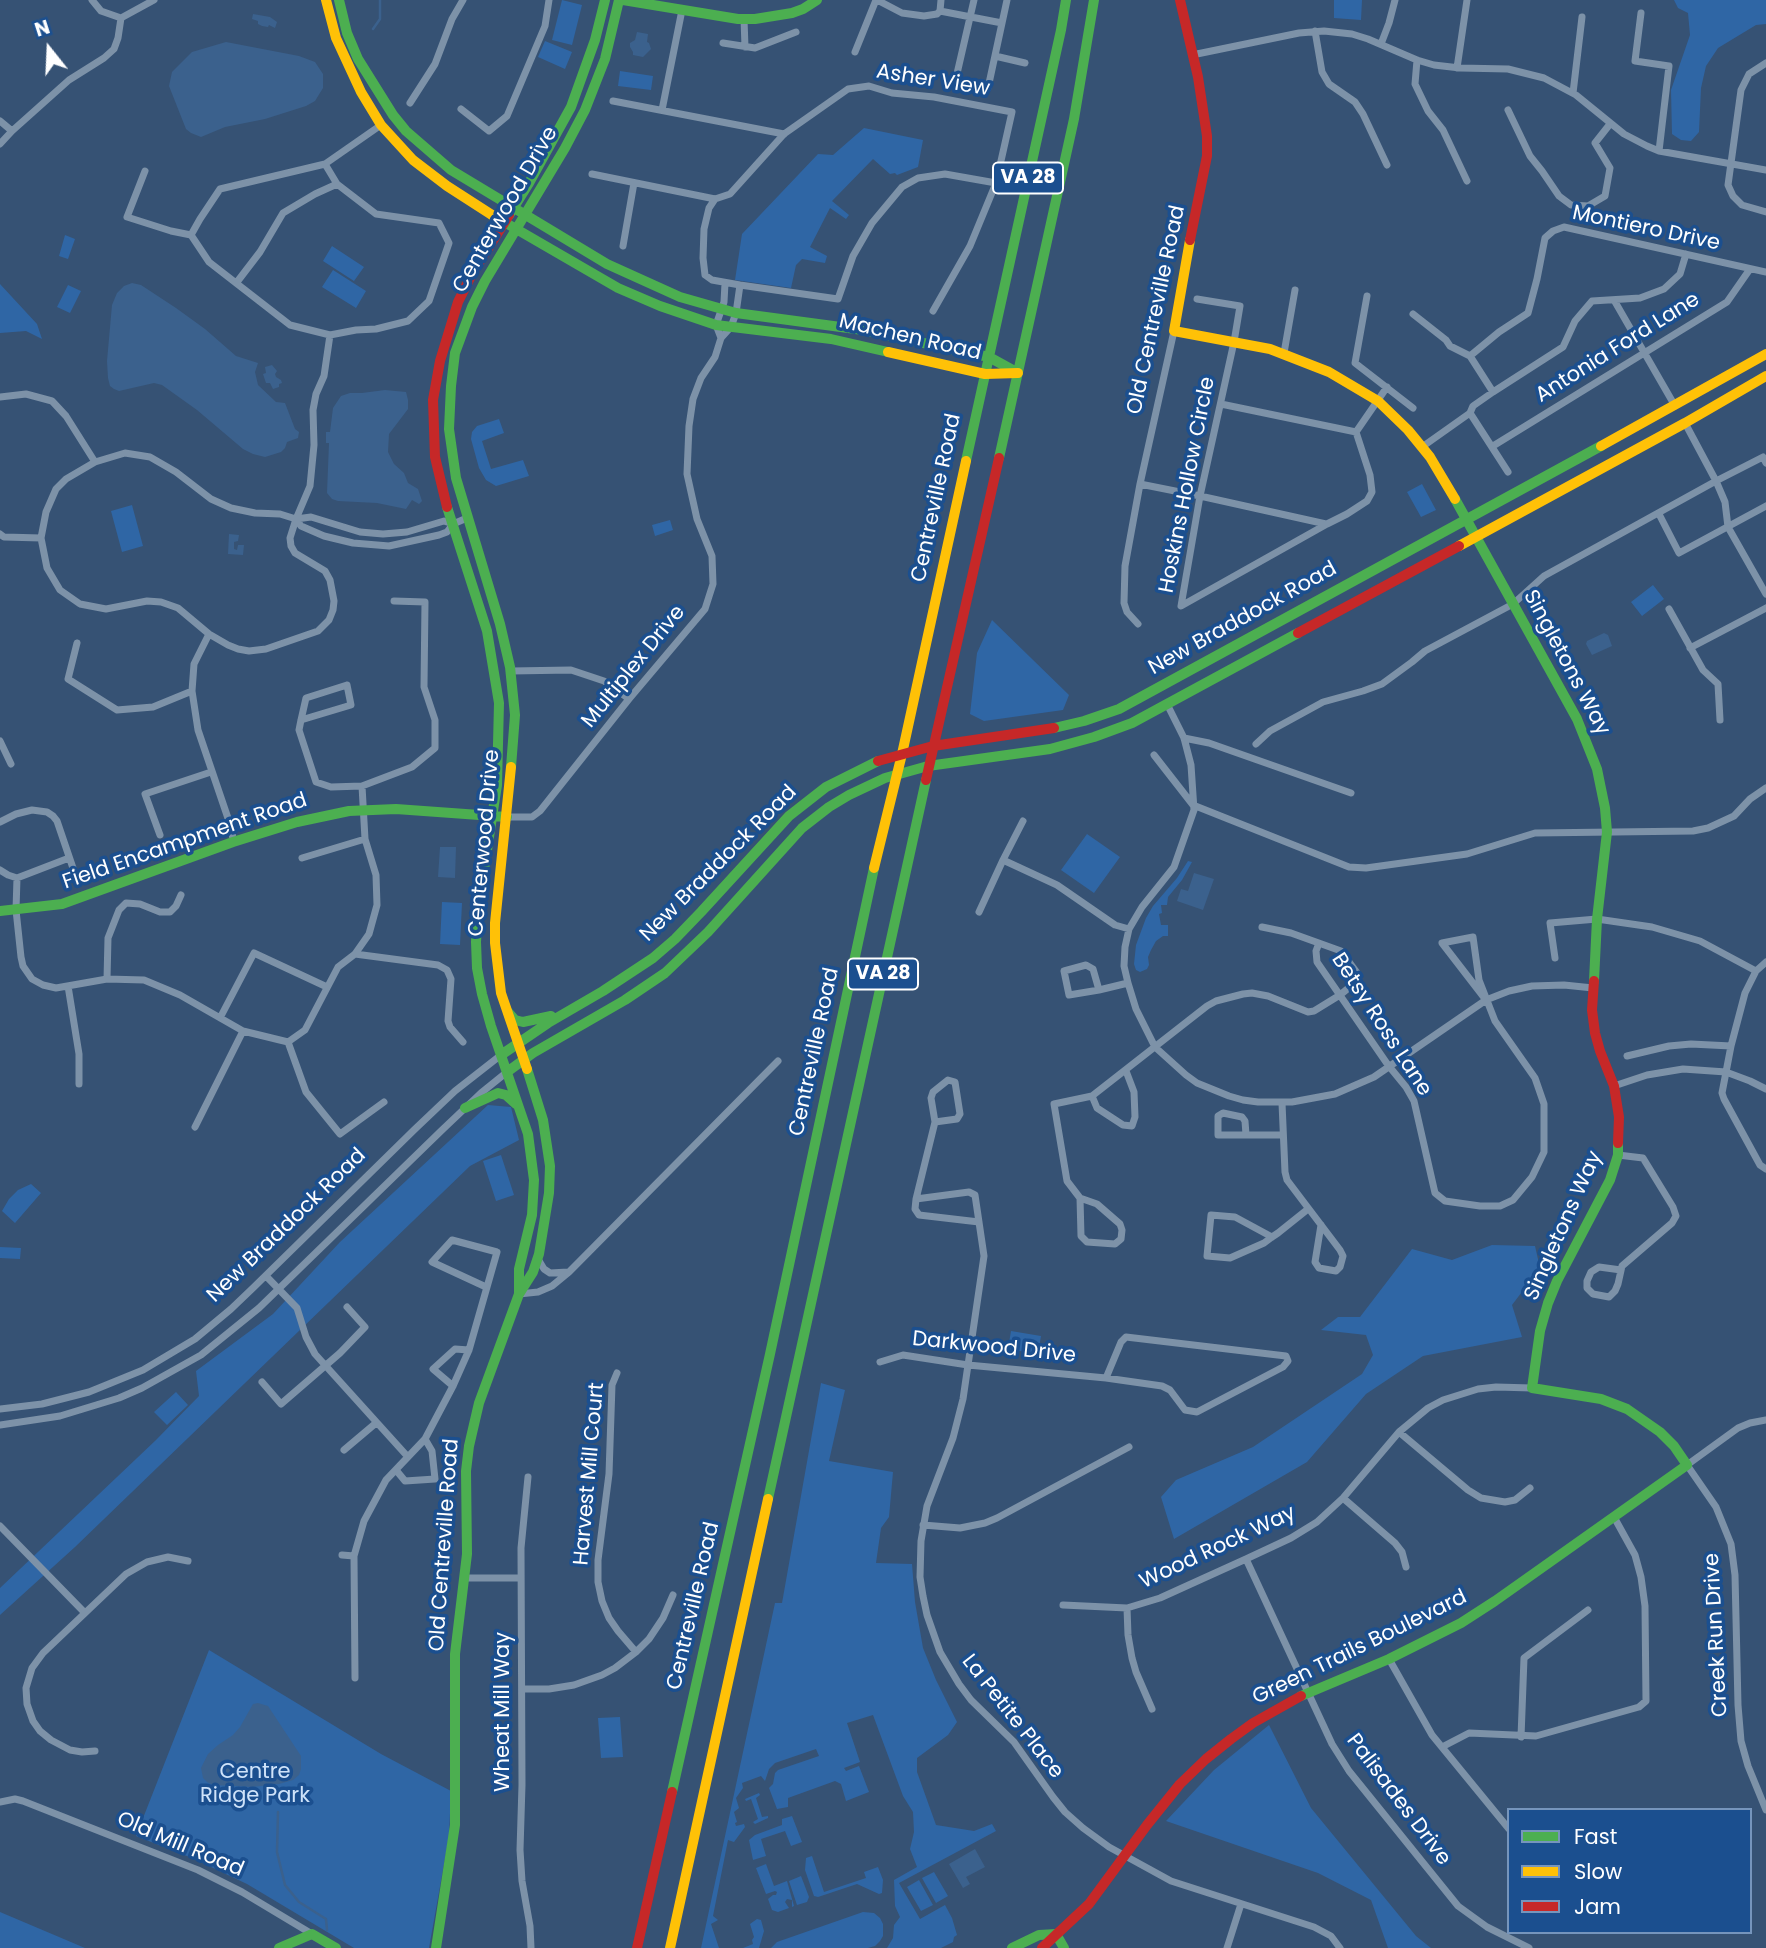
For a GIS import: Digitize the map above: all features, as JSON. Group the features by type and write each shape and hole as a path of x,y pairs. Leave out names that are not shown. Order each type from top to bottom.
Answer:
{"main road":[{"name":"Machen Road","path":"326,0 333,30 361,92 381,125 413,160 515,229 618,288 716,325 831,339 985,374 1018,373"},
{"name":"Machen Road","path":"339,0 347,33 358,59 393,115 433,156 512,208 607,264 680,297 736,313 863,330 989,357 1018,373"},
{"name":"Centerwood Drive","path":"519,1294 519,1269 532,1215 534,1180 528,1135 482,994 475,942 497,785 497,692 487,631 435,457 433,400 440,361 458,302 570,107 605,0"},
{"name":"Centerwood Drive","path":"519,1294 538,1259 550,1193 550,1166 543,1120 505,1008 498,971 495,923 515,715 510,671 496,613 456,478 449,429 451,386 455,353 472,307 585,110 605,59 621,0"},
{"path":"621,0 744,19 792,13 817,0"},
{"name":"Centreville Road","path":"637,1948 770,1354 864,912 902,754 1066,0"},
{"name":"VA 28","path":"670,1948 928,766 1074,119 1094,0"},
{"name":"Old Centreville Road","path":"1174,331 1207,156 1207,128 1180,0"},
{"name":"Singletons Way","path":"1174,331 1284,353 1329,372 1378,401 1408,430 1441,474 1467,519 1577,719 1589,746 1602,786 1607,832 1597,919 1593,1017 1600,1051 1614,1086 1619,1117 1619,1155 1610,1180 1548,1303 1540,1331 1532,1388"},
{"name":"New Braddock Road","path":"501,1055 653,958 675,939 789,816 845,776 876,761 933,746 1049,729 1119,709 1766,354"},
{"name":"New Braddock Road","path":"507,1072 665,973 708,932 809,822 856,791 885,778 928,766 1070,744 1120,728 1685,423 1766,376"},
{"name":"Field Encampment Road","path":"0,911 62,904 233,842 307,820 349,811 396,809 507,817"},
{"path":"505,1008 515,1020 523,1023 569,1011"},
{"path":"465,1108 498,1093 510,1097 521,1111"},
{"name":"Old Centreville Road","path":"436,1948 455,1825 455,1654 467,1544 466,1471 469,1446 479,1403 519,1294"},
{"name":"Wood Rock Way","path":"1532,1388 1601,1399 1627,1409 1660,1432 1687,1465"},
{"name":"Green Trails Boulevard","path":"1042,1948 1089,1904 1167,1799 1206,1759 1253,1723 1308,1692 1389,1659 1461,1623 1687,1465"},
{"path":"279,1948 312,1934"},
{"name":"Old Mill Road","path":"312,1934 336,1948"},
{"path":"1056,1934 1064,1948"},
{"name":"Green Trails Boulevard","path":"1012,1948 1039,1935 1056,1934"}],"street":[{"path":"92,0 101,11 121,19"},
{"path":"121,19 153,0"},
{"path":"410,103 435,64 452,19 463,0"},
{"path":"461,109 489,131 507,117 545,26 548,0"},
{"path":"855,52 877,0 892,9 915,16 932,16 940,10 941,0"},
{"path":"974,0 956,75 957,81 988,88 1007,0"},
{"path":"1381,44 1395,0"},
{"path":"1457,68 1467,0"},
{"path":"662,110 682,10"},
{"path":"940,10 1002,23"},
{"path":"1641,13 1635,61 1670,66 1659,151"},
{"path":"1573,93 1583,17"},
{"path":"0,144 69,80 114,49 121,19"},
{"path":"744,19 745,47"},
{"path":"1192,55 1315,31 1352,34 1434,65 1526,72 1573,93 1624,134 1659,151 1766,170"},
{"path":"1315,31 1322,72 1329,84 1355,102 1387,165"},
{"path":"723,43 755,48 796,32"},
{"path":"995,57 1025,63"},
{"path":"1417,60 1415,84 1428,111 1443,130 1467,181"},
{"path":"1766,63 1749,74 1741,90 1728,185 1733,197 1742,205 1766,212"},
{"name":"Asher View","path":"715,199 730,194 784,134 848,89 869,86 892,93 933,97 1012,112 996,183 970,246 933,311"},
{"path":"613,102 784,134"},
{"path":"1508,110 1530,156 1559,196 1571,205 1588,206 1605,196 1610,168 1595,143 1611,124"},
{"path":"0,121 12,131"},
{"path":"191,235 220,189 325,164 381,125"},
{"path":"145,171 127,217 191,235 209,262 290,325 330,335 376,329 408,321 429,301 449,243 439,223 376,214 337,184 325,164"},
{"path":"592,174 715,199 709,208 704,229 705,275 712,280 838,299 853,256 872,223 902,187 918,178 945,174 996,183"},
{"path":"624,246 634,183"},
{"path":"237,282 260,252 283,213 337,184"},
{"name":"Montiero Drive","path":"1470,356 1528,313 1545,238 1564,227 1766,272"},
{"path":"1422,447 1471,413 1473,406 1493,391 1563,347 1575,321 1592,302 1640,298 1664,289 1680,274 1686,254"},
{"name":"Antonia Ford Lane","path":"1493,446 1727,302 1750,269"},
{"path":"721,338 716,325 722,309 725,283"},
{"path":"731,327 740,285"},
{"path":"1284,353 1295,290"},
{"path":"1367,296 1355,363 1413,408"},
{"name":"Hoskins Hollow Circle","path":"1197,299 1240,306 1200,495 1181,606 1359,508 1367,501 1371,492 1370,475 1356,432"},
{"path":"1614,300 1675,405"},
{"path":"1413,314 1450,346 1470,356 1493,391"},
{"name":"Multiplex Drive","path":"507,817 532,817 540,811 705,609 713,584 712,556 697,519 687,474 689,426 693,399 701,378 715,357 721,338 731,327"},
{"name":"Old Centreville Road","path":"1139,624 1127,612 1124,603 1126,558 1174,331"},
{"path":"330,335 324,376 313,410 314,445 310,486 296,519 290,538 290,546 295,553 325,571 330,580 333,610 329,620 318,631 266,649 249,651 238,649 209,634 178,608 161,602 147,601 106,609 80,604 60,590 47,568 41,538 46,512 56,489 66,479 95,462 125,453 150,457 176,472 211,499 231,508 255,513 281,514 296,519 311,517 360,532 383,534 444,521 453,524"},
{"path":"1221,404 1356,432 1387,387"},
{"path":"0,397 26,394 52,401 66,416 95,462"},
{"path":"1471,413 1508,472"},
{"path":"1685,423 1725,502 1728,527 1766,594"},
{"path":"1256,744 1270,731 1323,702 1382,684 1425,651 1513,604 1544,576 1716,481 1763,457 1766,463"},
{"path":"1140,484 1327,524"},
{"path":"1659,513 1679,553 1766,506"},
{"path":"296,519 301,526 324,536 352,544 389,546 447,532 453,524 467,519"},
{"path":"0,534 4,537 41,538"},
{"path":"301,720 351,705 347,685 306,698 301,720 299,730 316,782 331,787 362,786 412,767 435,748 435,720 425,687 425,602 394,601"},
{"path":"1690,648 1766,608"},
{"path":"1668,609 1703,670 1718,684 1720,720"},
{"path":"209,634 194,664 192,691 198,730 232,830 233,842"},
{"path":"77,643 68,679 117,710 153,707 192,691"},
{"path":"510,671 571,670 604,681 629,699"},
{"path":"1167,704 1184,738 1191,765 1193,805 1190,824 1174,867 1129,929 1125,966 1136,1009 1155,1047 1186,1076 1208,1088 1243,1100 1304,1101 1335,1094 1374,1077 1486,1000 1532,986 1593,988"},
{"path":"1184,738 1209,743 1351,793"},
{"path":"0,741 11,764"},
{"path":"1154,755 1193,805 1349,867 1366,868 1467,854 1535,833 1693,831 1708,828 1734,816 1750,799 1766,788"},
{"path":"160,835 145,794 211,772"},
{"path":"17,878 16,910 23,967 32,979 56,988 107,979 144,980 180,995 243,1031 288,1042 305,1030 338,967 355,954 369,934 377,905 376,874 365,839 362,786"},
{"path":"0,822 32,810 47,812 57,821 75,874"},
{"path":"979,912 1023,821"},
{"path":"302,858 365,839"},
{"path":"0,870 17,878 69,858"},
{"path":"1003,860 1057,885 1115,925 1129,929"},
{"path":"107,979 108,938 119,910 126,903 170,912 181,895"},
{"path":"1555,958 1550,923 1597,919 1652,927 1700,941 1756,971"},
{"path":"1080,1198 1081,1236 1087,1242 1115,1244 1121,1240 1120,1224 1097,1204 1080,1198 1067,1181 1054,1104 1091,1096 1216,1001 1252,993 1268,996 1307,1012 1314,1011 1340,995 1357,981 1358,974 1341,951 1291,933 1262,927"},
{"path":"1473,937 1476,965 1486,1000 1442,943 1473,937"},
{"name":"Betsy Ross Lane","path":"1319,943 1316,951 1317,962 1414,1101 1434,1193 1445,1201 1500,1206 1513,1199 1532,1177 1544,1152 1544,1104 1535,1078 1499,1030 1486,1000"},
{"path":"220,1017 254,953 327,987"},
{"path":"355,954 438,965 447,970 451,979 448,1021 463,1042"},
{"path":"1766,962 1756,971 1745,993 1722,1089 1724,1099 1760,1165 1766,1169"},
{"path":"1099,990 1093,969 1086,965 1064,971 1069,995 1099,990 1128,983"},
{"path":"68,986 79,1054 79,1084"},
{"path":"195,1127 243,1031"},
{"path":"288,1042 306,1092 340,1134 384,1102"},
{"path":"1627,1056 1669,1046 1731,1046"},
{"name":"New Braddock Road","path":"0,1409 63,1400 89,1392 143,1370 195,1339 266,1276 455,1091 501,1055"},
{"path":"519,1294 538,1292 552,1286 569,1272 778,1061"},
{"path":"1614,1086 1647,1075 1683,1069 1726,1072 1766,1089"},
{"path":"1091,1096 1097,1108 1123,1125 1132,1126 1135,1117 1134,1092 1126,1071"},
{"name":"New Braddock Road","path":"0,1424 60,1416 119,1398 201,1355 279,1288 465,1108 507,1072"},
{"path":"935,1122 957,1119 960,1114 955,1082 948,1080 933,1092 931,1098 935,1122 915,1209 919,1215 979,1222"},
{"path":"1282,1102 1282,1135 1287,1180 1321,1225 1343,1256 1336,1272 1319,1268 1315,1262 1321,1225"},
{"path":"1246,1135 1242,1117 1223,1113 1218,1116 1219,1135 1246,1135 1282,1135"},
{"path":"1619,1155 1643,1158 1676,1216 1672,1223 1622,1266 1618,1284 1609,1297 1593,1294 1587,1289 1591,1272 1599,1266 1621,1270"},
{"name":"La Petite Place","path":"916,1199 969,1192 975,1195 984,1256 959,1420 927,1506 920,1556 923,1596 932,1634 949,1669 971,1700 1014,1742 1065,1812 1083,1828 1125,1856 1171,1881 1321,1930 1332,1936 1340,1948"},
{"path":"1272,1237 1235,1217 1211,1215 1207,1256 1230,1258 1264,1243 1272,1237 1308,1209"},
{"path":"355,1678 354,1556 364,1521 386,1480 425,1439 453,1386 469,1350 497,1252 452,1240 432,1262 486,1287"},
{"path":"538,1259 550,1273 569,1272"},
{"path":"266,1276 297,1308 306,1337 324,1366 408,1457"},
{"path":"262,1382 281,1404 340,1353 365,1327 347,1307"},
{"name":"Darkwood Drive","path":"880,1362 903,1355 968,1366 1106,1378 1162,1386 1170,1390 1185,1410 1197,1412 1283,1367 1288,1361 1286,1356 1126,1337 1121,1342 1106,1378"},
{"path":"453,1386 433,1369 455,1349 469,1350"},
{"name":"Harvest Mill Court","path":"617,1373 612,1385 610,1474 598,1573 600,1591 609,1618 636,1652"},
{"name":"Wood Rock Way","path":"1063,1605 1127,1608 1160,1598 1246,1559 1317,1522 1343,1498 1399,1432 1428,1408 1460,1393 1496,1387 1532,1388"},
{"path":"1687,1465 1738,1428 1766,1420"},
{"path":"344,1450 376,1423"},
{"path":"1399,1432 1481,1498 1505,1502 1515,1500 1530,1488"},
{"path":"396,1470 405,1481 435,1479 432,1451 425,1439"},
{"path":"923,1525 960,1528 985,1523 1129,1447"},
{"name":"Creek Run Drive","path":"1687,1465 1716,1507 1731,1544 1735,1575 1741,1741 1766,1810"},
{"name":"Wheat Mill Way","path":"528,1476 522,1528 520,1850 531,1948"},
{"path":"1343,1498 1395,1543 1402,1552 1406,1567"},
{"path":"1442,1747 1469,1733 1536,1736 1639,1707 1646,1701 1645,1606 1641,1577 1634,1555 1614,1517"},
{"path":"0,1526 84,1612"},
{"path":"342,1555 354,1556"},
{"path":"95,1751 70,1750 51,1740 33,1721 26,1698 28,1679 36,1661 84,1612 136,1567 168,1557 188,1561"},
{"name":"Palisades Drive","path":"1246,1559 1340,1758 1449,1897 1475,1920 1530,1948"},
{"path":"464,1578 521,1578"},
{"path":"522,1689 549,1689 586,1681 615,1668 636,1652 657,1629 673,1595"},
{"path":"1127,1608 1132,1658 1152,1709"},
{"path":"1521,1737 1524,1658 1588,1610"},
{"path":"1389,1659 1432,1735 1507,1827"},
{"name":"Old Mill Road","path":"0,1802 15,1799 23,1801 198,1870 312,1934"},
{"path":"1227,1948 1241,1904"}],"green space":[{"path":"562,0 582,5 572,45 552,40"},
{"path":"1334,0 1362,0 1361,20 1334,18"},
{"path":"1674,0 1766,0 1766,24 1756,25 1718,48 1706,66 1701,88 1699,132 1691,141 1681,140 1672,134 1671,90 1690,35 1688,13 1678,8"},
{"path":"545,41 572,52 565,69 538,57"},
{"path":"620,71 653,76 651,90 618,86"},
{"path":"864,128 923,140 918,167 897,175 890,174 873,159 832,201 849,215 846,219 830,208 810,247 827,256 825,263 802,259 796,265 791,288 735,280 742,234 818,154 833,155"},
{"path":"65,235 75,239 68,259 59,256"},
{"path":"332,246 364,267 354,281 323,261"},
{"path":"333,270 366,291 356,308 322,287"},
{"path":"0,284 37,324 42,339 26,331 0,333"},
{"path":"68,285 81,291 70,313 57,307"},
{"path":"499,419 504,433 482,441 491,469 523,460 529,476 496,486 486,480 479,468 471,439 477,426"},
{"path":"1422,484 1436,510 1421,517 1407,492"},
{"path":"132,505 143,546 122,552 111,511"},
{"path":"670,520 673,530 655,536 652,525"},
{"path":"1653,585 1664,599 1642,616 1631,602"},
{"path":"992,620 1069,695 1063,710 984,721 970,714 977,653"},
{"path":"1087,834 1120,857 1094,893 1061,870"},
{"path":"1188,861 1192,862 1168,897 1167,905 1161,905 1161,925 1168,925 1168,936 1156,941 1148,957 1147,969 1140,972 1134,964 1136,945 1146,918"},
{"path":"442,902 462,903 460,945 440,944"},
{"path":"488,1105 511,1107 519,1140 470,1166 75,1547 0,1615 0,1588 199,1396 196,1371 273,1314 340,1242"},
{"path":"501,1155 514,1195 496,1201 483,1161"},
{"path":"31,1184 41,1193 15,1223 2,1211 18,1190"},
{"path":"1492,1245 1535,1246 1540,1268 1512,1305 1522,1337 1423,1356 1366,1394 1307,1462 1174,1539 1161,1497 1176,1480 1253,1447 1362,1374 1373,1355 1366,1335 1321,1330 1338,1317 1360,1317 1412,1249 1452,1260"},
{"path":"0,1247 21,1248 20,1259 0,1258"},
{"path":"1011,1331 1041,1336 1038,1354 1008,1349"},
{"path":"821,1383 845,1390 829,1461 893,1472 889,1517 881,1528 876,1563 912,1564 923,1648 957,1722 948,1735 917,1758 917,1772 936,1825 974,1831 992,1824 996,1831 899,1883 920,1919 945,1905 957,1935 953,1942 941,1948 887,1948 893,1938 894,1925 900,1917 895,1906 894,1880 917,1867 910,1849 914,1832 913,1812 903,1796 873,1715 847,1723 860,1762 844,1768 846,1771 859,1766 869,1792 846,1801 841,1784 835,1781 788,1798 788,1807 777,1809 769,1788 773,1784 775,1773 819,1756 816,1749 775,1763 769,1769 765,1781 761,1776 742,1783 743,1788 736,1798 739,1808 734,1812 736,1826 744,1824 745,1827 734,1842 728,1840 713,1916 718,1920 711,1924 719,1948 701,1948 775,1603 782,1603"},
{"path":"176,1392 188,1405 167,1425 154,1412"},
{"name":"Centre Ridge Park","path":"209,1650 381,1754 451,1791 449,1836 429,1948 354,1948 247,1884 136,1836"},
{"path":"620,1717 623,1757 601,1758 598,1718"},
{"path":"1269,1725 1311,1808 1416,1936 1431,1948 1388,1948 1371,1900 1318,1873 1166,1821 1214,1770"},
{"path":"759,1793 756,1798 762,1817 768,1818 755,1824 753,1822 758,1819 751,1799 745,1799"},
{"path":"792,1816 802,1842 791,1846 785,1831 761,1839 766,1856 753,1860 749,1840 782,1825 782,1819"},
{"path":"812,1856 824,1892 866,1878 864,1872 878,1867 883,1880 882,1893 857,1884 814,1896 805,1870 806,1858"},
{"path":"766,1864 774,1886 787,1881 794,1906 792,1907 792,1900 787,1899 785,1902 789,1908 778,1912 772,1910 768,1899 777,1892 766,1894 756,1868"},
{"path":"934,1872 948,1896 936,1903 922,1878"},
{"path":"801,1876 809,1897 807,1902 797,1905 789,1881"},
{"path":"919,1880 933,1905 921,1911 907,1887"},
{"path":"0,1912 85,1948 0,1948"},
{"path":"863,1912 874,1913 883,1924 883,1936 875,1946 771,1948 777,1942"},
{"path":"757,1919 761,1920 764,1931 759,1948 743,1948 753,1944 750,1924"}],"shaded area":[{"path":"253,14 270,17 277,22 275,28 258,24 258,21 252,19"},
{"path":"637,32 648,34 647,42 651,49 643,57 633,55 630,47"},
{"path":"226,42 299,56 315,62 323,74 323,88 315,101 306,106 265,119 225,127 201,137 191,133 186,129 169,86 172,72 192,52"},
{"path":"132,283 141,285 176,308 236,356 258,363 255,372 258,385 276,402 285,403 295,429 299,432 298,438 287,442 281,452 265,457 253,454 162,385 154,383 119,391 110,386 107,361 112,305 117,293"},
{"path":"272,365 277,371 276,377 282,383 273,389 270,383 266,383 263,374 266,373 265,367"},
{"path":"385,390 406,392 408,409 389,434 388,452 408,483 418,489 422,501 419,504 412,500 406,509 332,499 327,493 329,443 326,443 326,432 330,432 333,408 341,396"},
{"path":"229,534 239,535 238,541 234,542 234,549 237,550 238,545 244,545 243,555 228,554"},
{"path":"1604,633 1608,635 1612,646 1592,655 1587,641"},
{"path":"440,847 456,847 455,878 438,877"},
{"path":"1194,873 1214,879 1203,910 1177,901 1181,889 1188,891"},
{"path":"253,1704 268,1706 301,1756 299,1775 279,1784 252,1787 213,1785 207,1782 203,1778 201,1768 208,1754 233,1735"},
{"path":"975,1849 985,1867 966,1877 970,1884 963,1888 949,1864"}],"waterway":[{"path":"373,29 380,19 380,0"},
{"path":"278,1812 277,1852 285,1885 299,1902 326,1919 327,1930"}],"traffic: fast":[{"path":"339,0 347,33 358,59 406,131 451,170 607,264 680,297 736,313 863,330 989,357 1018,373"},
{"path":"509,215 571,107 595,40 605,0"},
{"path":"511,767 515,715 510,667 500,624 456,478 449,429 455,353 485,281 585,110 605,59 619,0"},
{"path":"623,0 738,19 792,13 817,0"},
{"path":"966,461 1066,0"},
{"path":"999,458 1074,119 1094,0"},
{"path":"492,215 618,288 660,306 716,325 831,339 888,352"},
{"path":"1054,728 1119,709 1601,446"},
{"path":"1455,499 1577,719 1597,769 1607,832 1597,919 1594,981"},
{"path":"447,507 487,631 499,703 497,785 478,908 476,942 482,994 528,1134 534,1180 532,1215 519,1269 519,1294"},
{"path":"507,1072 533,1053 625,1000 665,973 708,932 802,828 849,795 885,778 928,766 1050,749 1094,737 1132,723 1298,633"},
{"path":"501,1055 653,958 701,912 789,816 826,787 878,761"},
{"path":"768,1499 926,780"},
{"path":"0,911 62,904 233,842 297,822 349,811 396,809 507,817"},
{"path":"672,1792 770,1354 874,868"},
{"path":"508,1012 515,1020 523,1022 551,1016"},
{"path":"436,1948 455,1825 455,1654 467,1554 466,1471 469,1446 479,1403 519,1294 533,1272 539,1254 549,1193 550,1166 543,1120 527,1069"},
{"path":"465,1108 498,1093 506,1095 516,1104"},
{"path":"1301,1696 1389,1659 1461,1623 1687,1465 1660,1432 1627,1409 1601,1399 1532,1388 1540,1331 1548,1303 1610,1180 1618,1155 1618,1143"},
{"path":"279,1948 312,1934 336,1948"},
{"path":"1056,1934 1064,1948"},
{"path":"1012,1948 1039,1935 1056,1934"}],"traffic: slow":[{"path":"326,0 336,38 361,92 381,125 413,160 492,215"},
{"path":"1190,240 1174,331 1270,349 1329,372 1378,401 1408,430 1430,457 1455,499"},
{"path":"888,352 985,374 1018,373"},
{"path":"1601,446 1766,354"},
{"path":"1459,546 1766,376"},
{"path":"874,868 902,754 966,461"},
{"path":"511,767 495,943 501,993 527,1069"},
{"path":"670,1948 768,1499"}],"traffic: jam":[{"path":"1180,0 1198,77 1207,136 1207,156 1190,240"},
{"path":"447,507 435,457 433,400 440,361 458,302 473,272 509,215"},
{"path":"926,780 999,458"},
{"path":"1298,633 1459,546"},
{"path":"878,761 933,746 1054,728"},
{"path":"1594,981 1592,1010 1595,1033 1614,1086 1619,1117 1618,1143"},
{"path":"1042,1948 1089,1904 1180,1784 1231,1739 1253,1723 1301,1696"},
{"path":"637,1948 672,1792"}]}
